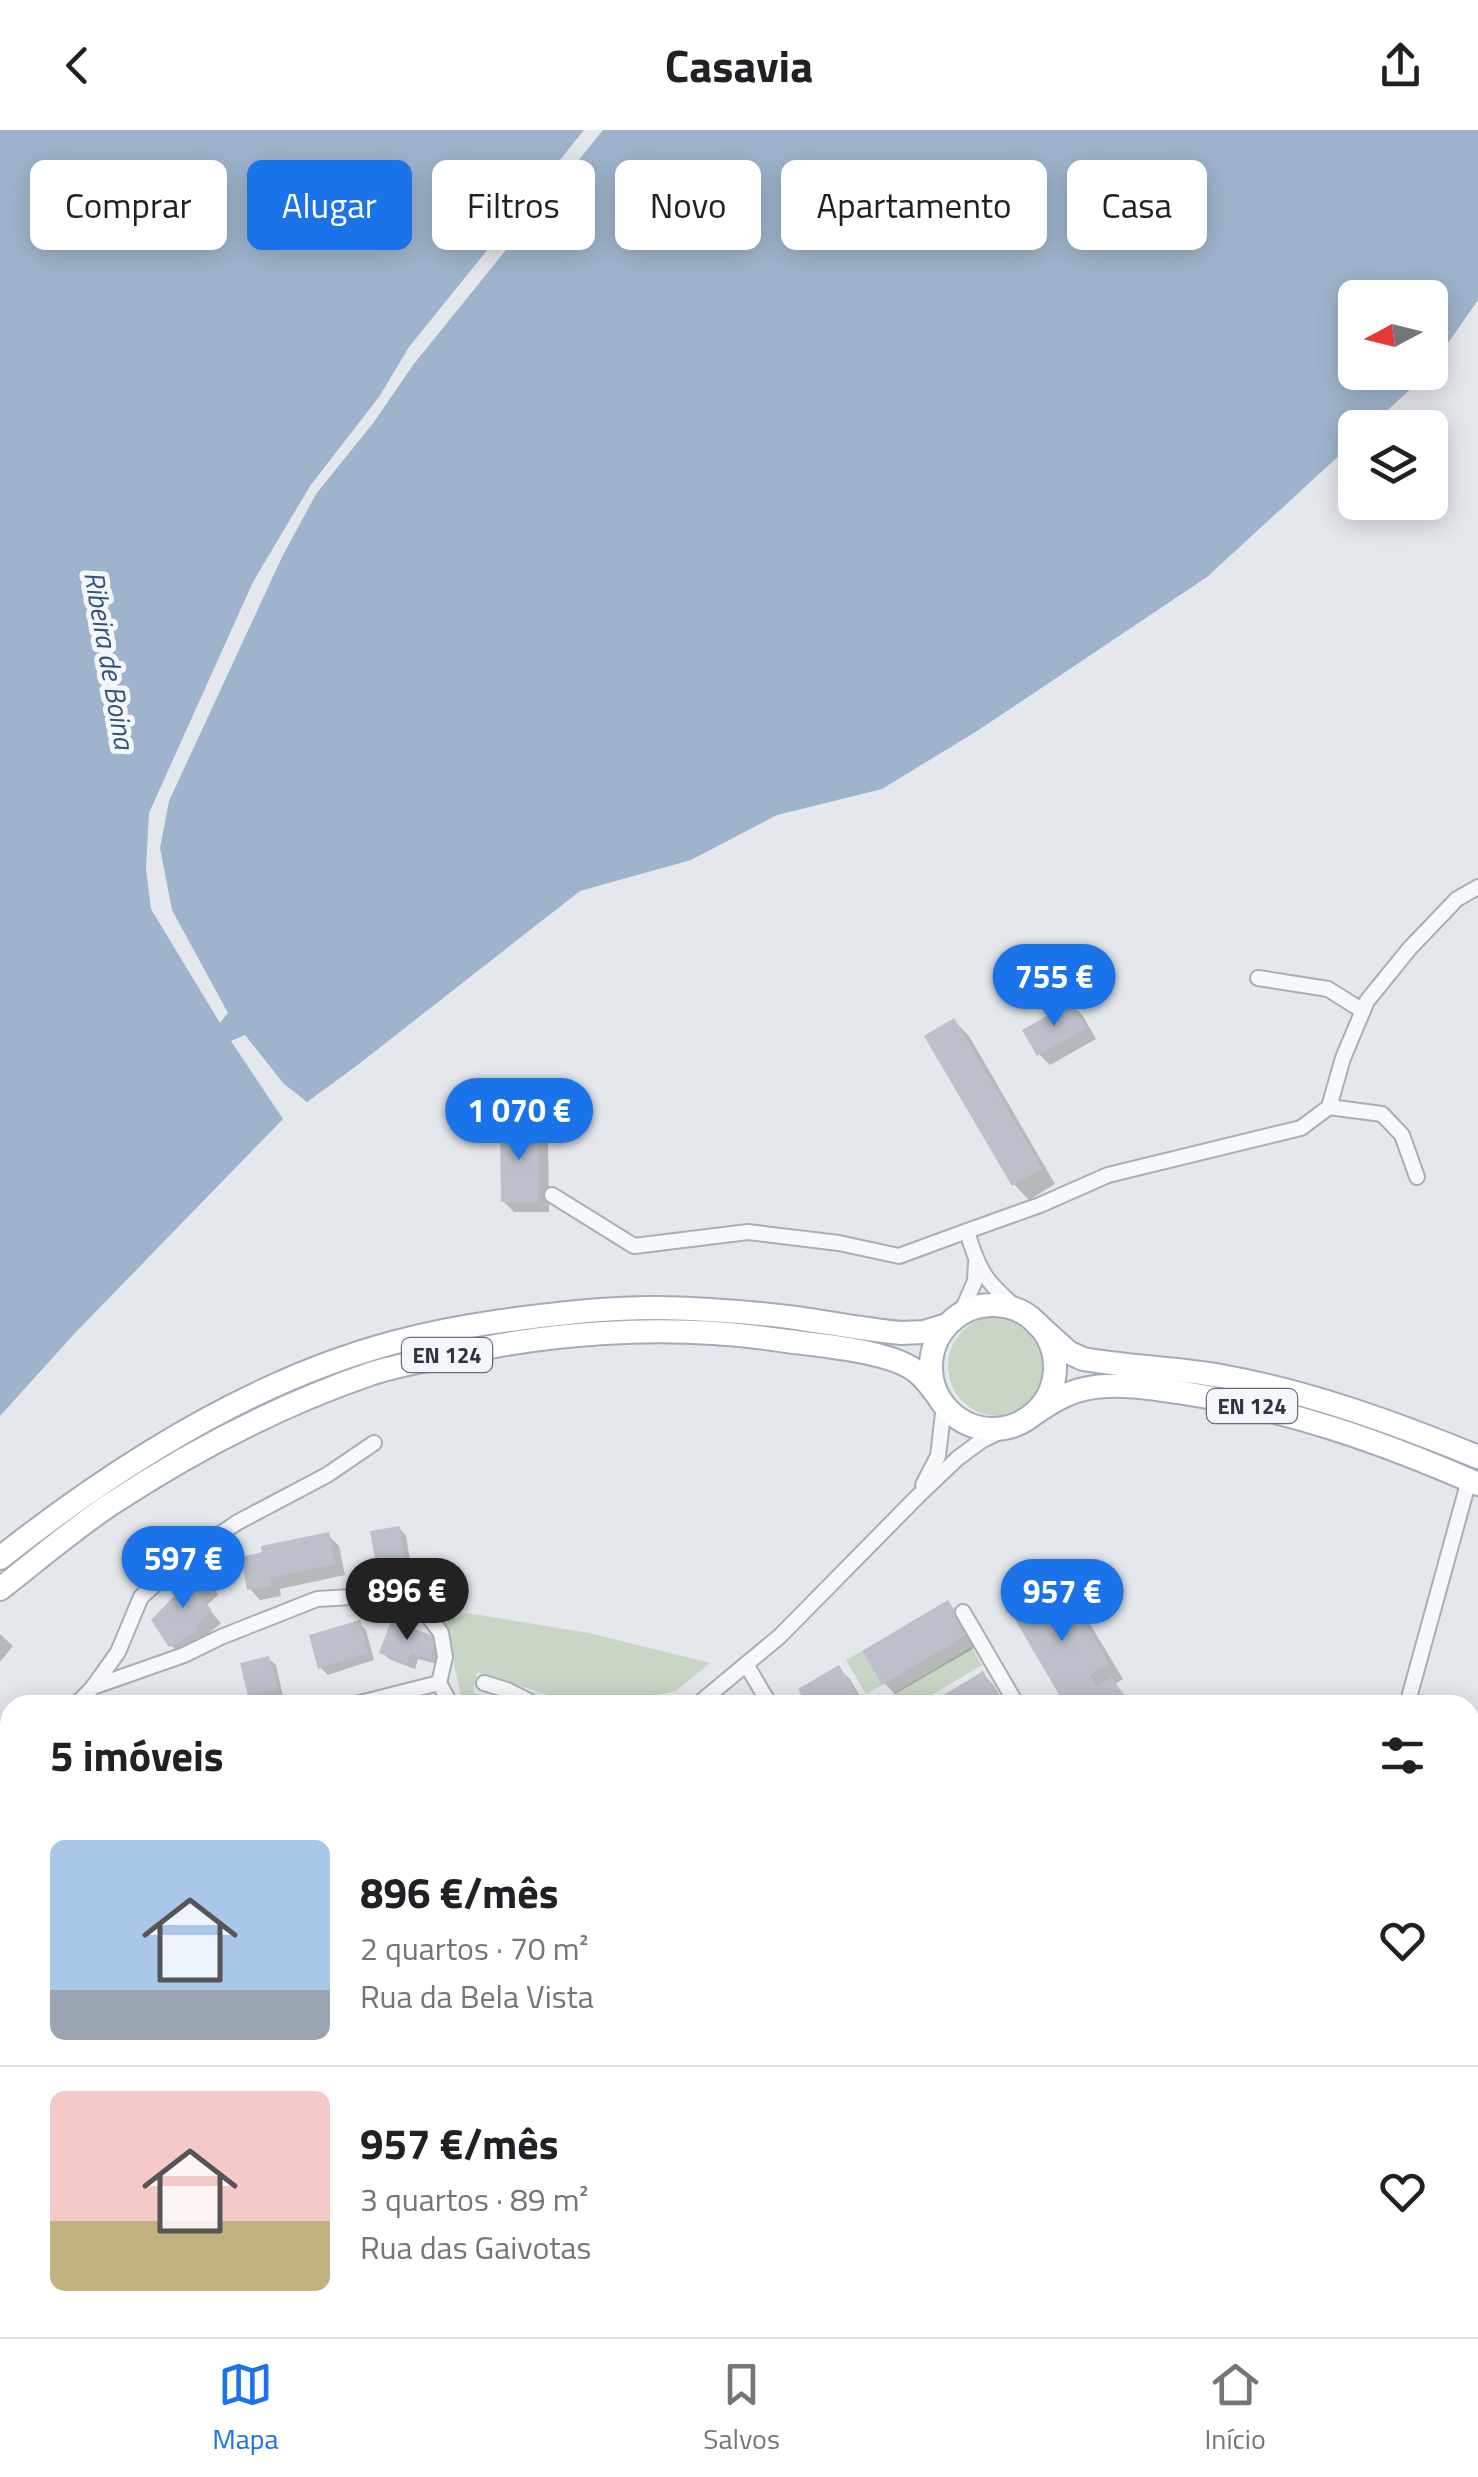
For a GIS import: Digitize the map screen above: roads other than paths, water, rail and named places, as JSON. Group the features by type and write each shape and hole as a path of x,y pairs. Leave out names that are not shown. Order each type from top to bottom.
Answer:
{"main road":[{"name":"EN 124","path":"0,1558 100,1483 187,1429 258,1394 323,1366 409,1338 568,1312 725,1310 901,1333 924,1332 980,1306 1000,1305 1028,1317 1068,1352 1083,1359 1223,1376 1299,1394 1399,1425 1478,1457"},
{"path":"1017,1424 1038,1410 1054,1376 1054,1357 1048,1339 1028,1317"},
{"path":"941,1401 932,1378 931,1359 937,1340 954,1319"},
{"name":"EN 124","path":"0,1589 106,1508 166,1469 305,1398 376,1372 471,1350 570,1336 702,1332 884,1357 918,1373 957,1418 993,1429 1017,1424 1064,1395 1105,1386 1234,1401 1311,1420 1412,1455 1473,1482"}],"street":[{"path":"552,1194 634,1246 748,1232 899,1256 1040,1206 1108,1174 1301,1128 1329,1106 1366,1001 1457,899 1478,887"},
{"path":"1258,978 1328,988 1362,1011"},
{"path":"1329,1106 1382,1114 1402,1134 1417,1177"},
{"path":"954,1319 976,1281 968,1231"},
{"path":"976,1263 998,1292 1028,1317"},
{"path":"918,1496 938,1456 941,1401"},
{"path":"709,1695 780,1636 958,1458 1017,1424"},
{"path":"86,1695 118,1652 141,1598 186,1557 374,1443"},
{"path":"1410,1695 1473,1482"},
{"path":"0,1598 51,1548"},
{"path":"93,1688 184,1655 316,1599 368,1596 423,1610 441,1633 445,1656 439,1683 446,1695"},
{"path":"963,1612 1011,1695"},
{"path":"746,1664 764,1695"},
{"path":"392,1695 439,1683"},
{"path":"484,1683 518,1695"}],"water":[{"name":"Ribeira de Boina","path":"0,130 584,130 560,160 432,160 432,250 487,250 409,347 379,397 310,486 253,582 149,813 146,869 151,909 220,1023 228,1013 172,910 160,848 169,801 282,557 316,494 374,422 413,365 506,250 595,250 595,160 579,160 603,130 1478,130 1478,300 1448,343 1448,280 1338,280 1338,390 1409,390 1388,410 1338,410 1338,457 1207,577 977,731 882,789 777,815 691,860 580,891 307,1102 284,1084 245,1035 231,1041 283,1119 0,1416"}]}
